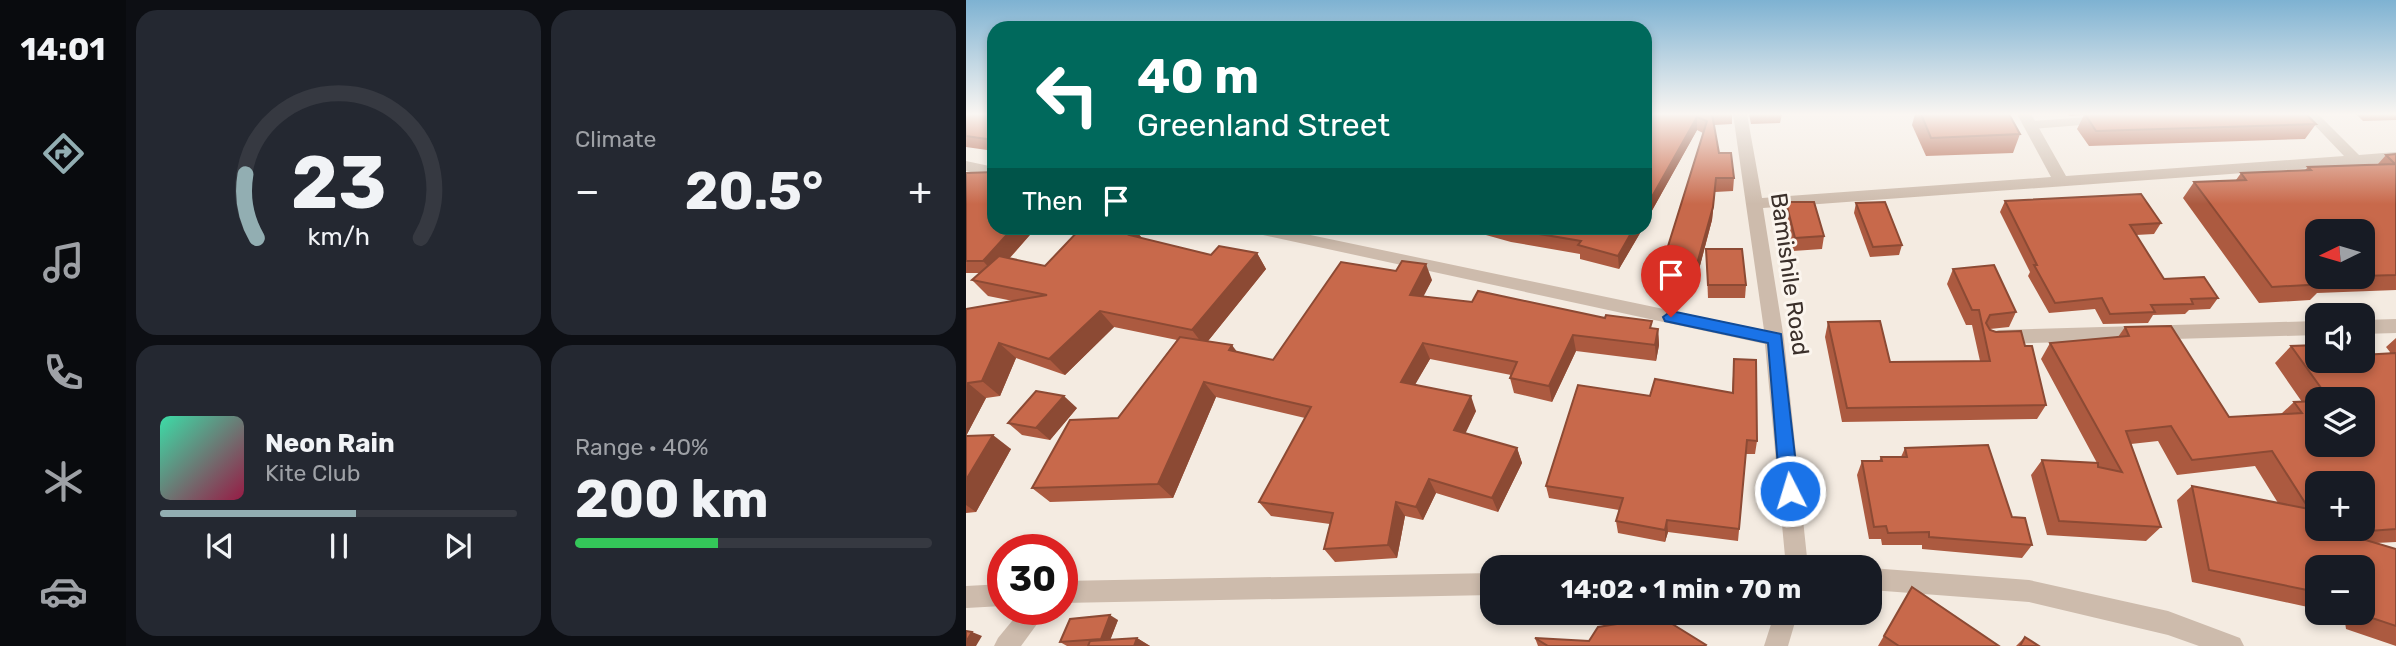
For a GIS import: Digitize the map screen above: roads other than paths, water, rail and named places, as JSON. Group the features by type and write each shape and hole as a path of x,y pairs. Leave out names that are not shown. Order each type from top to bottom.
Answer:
{"street":[{"name":"Bamishile Road","path":"1746,144 1757,203 1775,339 1796,555"},
{"path":"2041,144 2061,181"},
{"path":"2341,144 2357,161"},
{"path":"1757,203 2396,157"},
{"path":"966,166 987,170"},
{"path":"1287,235 1775,339"},
{"path":"2375,327 2396,326"},
{"path":"1990,338 2305,328"},
{"path":"1882,580 2029,591 2168,623 2232,646"},
{"path":"1078,592 1480,584"},
{"path":"966,597 987,596"},
{"path":"1006,646 1024,625"},
{"path":"1776,646 1783,625"}]}
